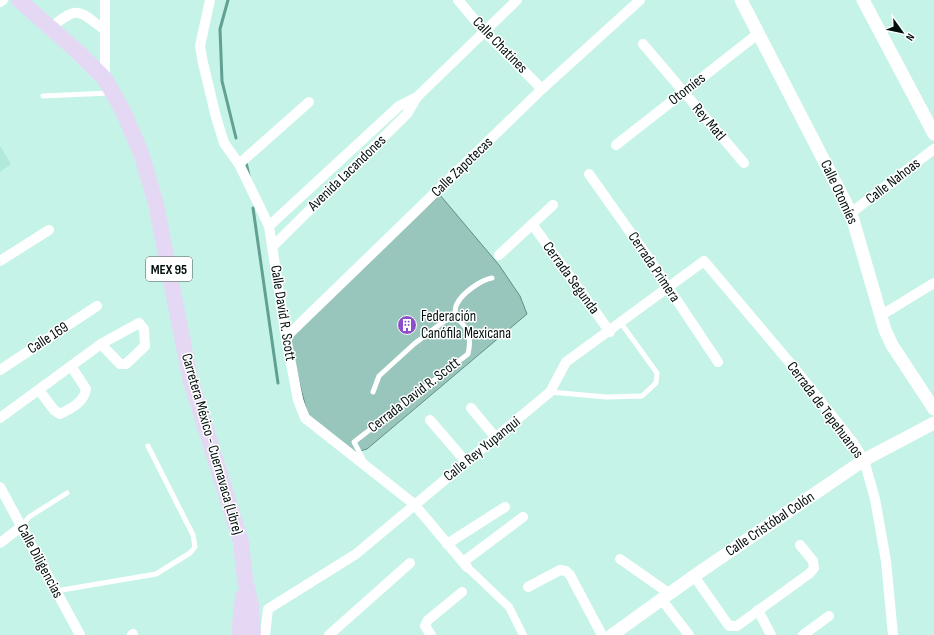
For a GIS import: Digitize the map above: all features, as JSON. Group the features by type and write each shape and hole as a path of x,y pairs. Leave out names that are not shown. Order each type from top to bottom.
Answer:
{"main road":[{"name":"Carretera México - Cuernavaca (Libre)","path":"19,0 109,86 141,153 152,191 190,378 241,542 245,579 251,605 253,635"},
{"name":"Carretera México - Cuernavaca (Libre)","path":"239,635 245,579"}],"street":[{"path":"105,0 105,30 109,86"},
{"name":"Calle David R. Scott","path":"210,0 200,46 216,117 224,143 239,164 269,226 286,337 298,400 305,418 414,504 465,565"},
{"name":"Calle Chatines","path":"458,0 485,32 542,89"},
{"name":"Avenida Lacandones","path":"272,247 407,114 417,97 517,0"},
{"name":"Calle Zapotecas","path":"286,337 542,89 640,0"},
{"name":"Calle Otomíes","path":"741,0 852,213 880,316 892,345 934,410"},
{"path":"863,0 934,134"},
{"path":"50,28 69,13 74,11 82,13 105,30"},
{"name":"Otomíes","path":"616,145 759,33"},
{"name":"Rey Matl","path":"643,44 744,163"},
{"name":"Avenida Lacandones","path":"269,226 399,106 417,97"},
{"path":"239,164 309,102"},
{"path":"374,129 383,138"},
{"name":"Calle Nahoas","path":"852,213 934,150"},
{"path":"336,164 346,174"},
{"name":"Cerrada Primera","path":"589,174 669,288 718,362"},
{"path":"306,192 315,204"},
{"path":"499,255 553,206"},
{"name":"Cerrada Segunda","path":"532,224 610,332"},
{"path":"0,261 49,230"},
{"name":"Calle Rey Yupanqui","path":"265,635 268,609 356,554 414,504 550,392 566,362 610,332 704,261"},
{"name":"Cerrada de Tepehuanos","path":"704,261 796,370 852,440 864,460 875,499 886,561 893,635"},
{"path":"880,316 934,283"},
{"name":"Calle 169","path":"0,370 97,306"},
{"path":"0,418 101,344 139,323 144,329 145,346 126,364 120,364 101,344"},
{"path":"39,390 54,410 60,414 70,409 85,397 86,390 71,366"},
{"path":"471,408 496,438"},
{"path":"430,420 466,462"},
{"name":"Calle Cristóbal Colón","path":"612,635 694,576 864,460 934,423"},
{"name":"Calle Diligencias","path":"0,486 80,635"},
{"path":"447,544 505,507"},
{"path":"523,517 465,565 509,607 523,635"},
{"path":"0,543 21,527"},
{"path":"694,576 729,626 737,626 810,573 814,568 813,561 800,545"},
{"path":"620,559 666,597 689,635"},
{"path":"329,635 410,563"},
{"path":"528,587 560,570 566,571 602,635"},
{"path":"431,635 425,626 428,620 462,592"},
{"path":"758,610 771,635"},
{"path":"803,635 829,616"}],"lane":[{"path":"42,96 109,86"},
{"path":"455,316 456,305 460,299 485,279 492,278"},
{"name":"Cerrada David R. Scott","path":"367,468 354,442 468,354 471,339 465,325 455,316 443,322 414,344 379,376 373,392"},
{"path":"550,392 606,397 642,396 656,383 657,374 621,323"},
{"path":"56,591 156,574 190,553 195,547 193,535 148,446"},
{"path":"21,527 29,517 67,493"}],"shaded area":[{"path":"0,146 11,164 0,172"}],"building":[{"name":"Federación Canófila Mexicana","path":"440,195 499,265 520,296 527,314 367,449 353,453 308,416 288,337"}],"waterway":[{"path":"228,0 220,29 222,81 236,138"},
{"path":"246,162 249,176"},
{"path":"253,208 278,383"}],"place":[{"name":"Federación Canófila Mexicana","path":"407,325"}]}
